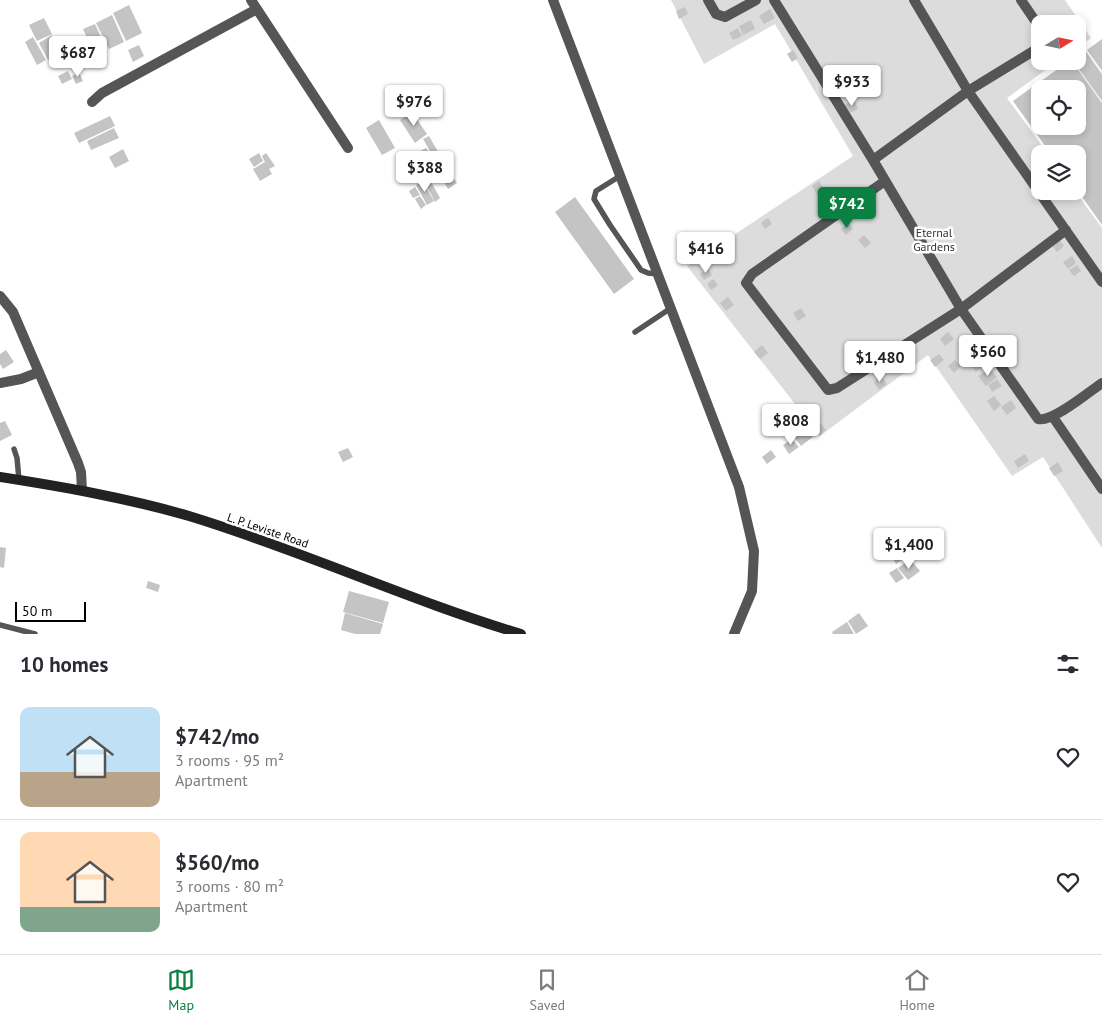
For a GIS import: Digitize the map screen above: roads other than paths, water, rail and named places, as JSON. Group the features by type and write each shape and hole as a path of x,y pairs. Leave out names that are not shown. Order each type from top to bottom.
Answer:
{"main road":[{"name":"L. P. Leviste Road","path":"0,477 82,490 188,516 261,540 481,622 521,634"}],"street":[{"path":"553,0 739,488 754,551 752,591 734,634"},
{"path":"708,0 716,14 725,17 756,0"},
{"path":"774,0 873,160 961,309 1038,420 1042,421 1053,417 1102,383"},
{"path":"914,0 968,91 1102,282"},
{"path":"1021,0 1031,15"},
{"path":"92,102 102,93 254,4 348,148"},
{"path":"873,160 968,91 1031,52"},
{"path":"885,182 752,274 746,283 828,390 837,388 961,309 1066,230"},
{"path":"0,296 13,312 40,372 78,463 81,472 82,490"},
{"path":"0,384 40,372"},
{"path":"1053,417 1102,489"}],"lane":[{"path":"620,176 596,191 594,199 641,270 658,274"},
{"path":"635,332 671,308"},
{"path":"14,449 17,458 19,480"},
{"path":"0,625 35,634"}],"park label":[{"name":"Eternal Gardens","path":"934,239"}]}
